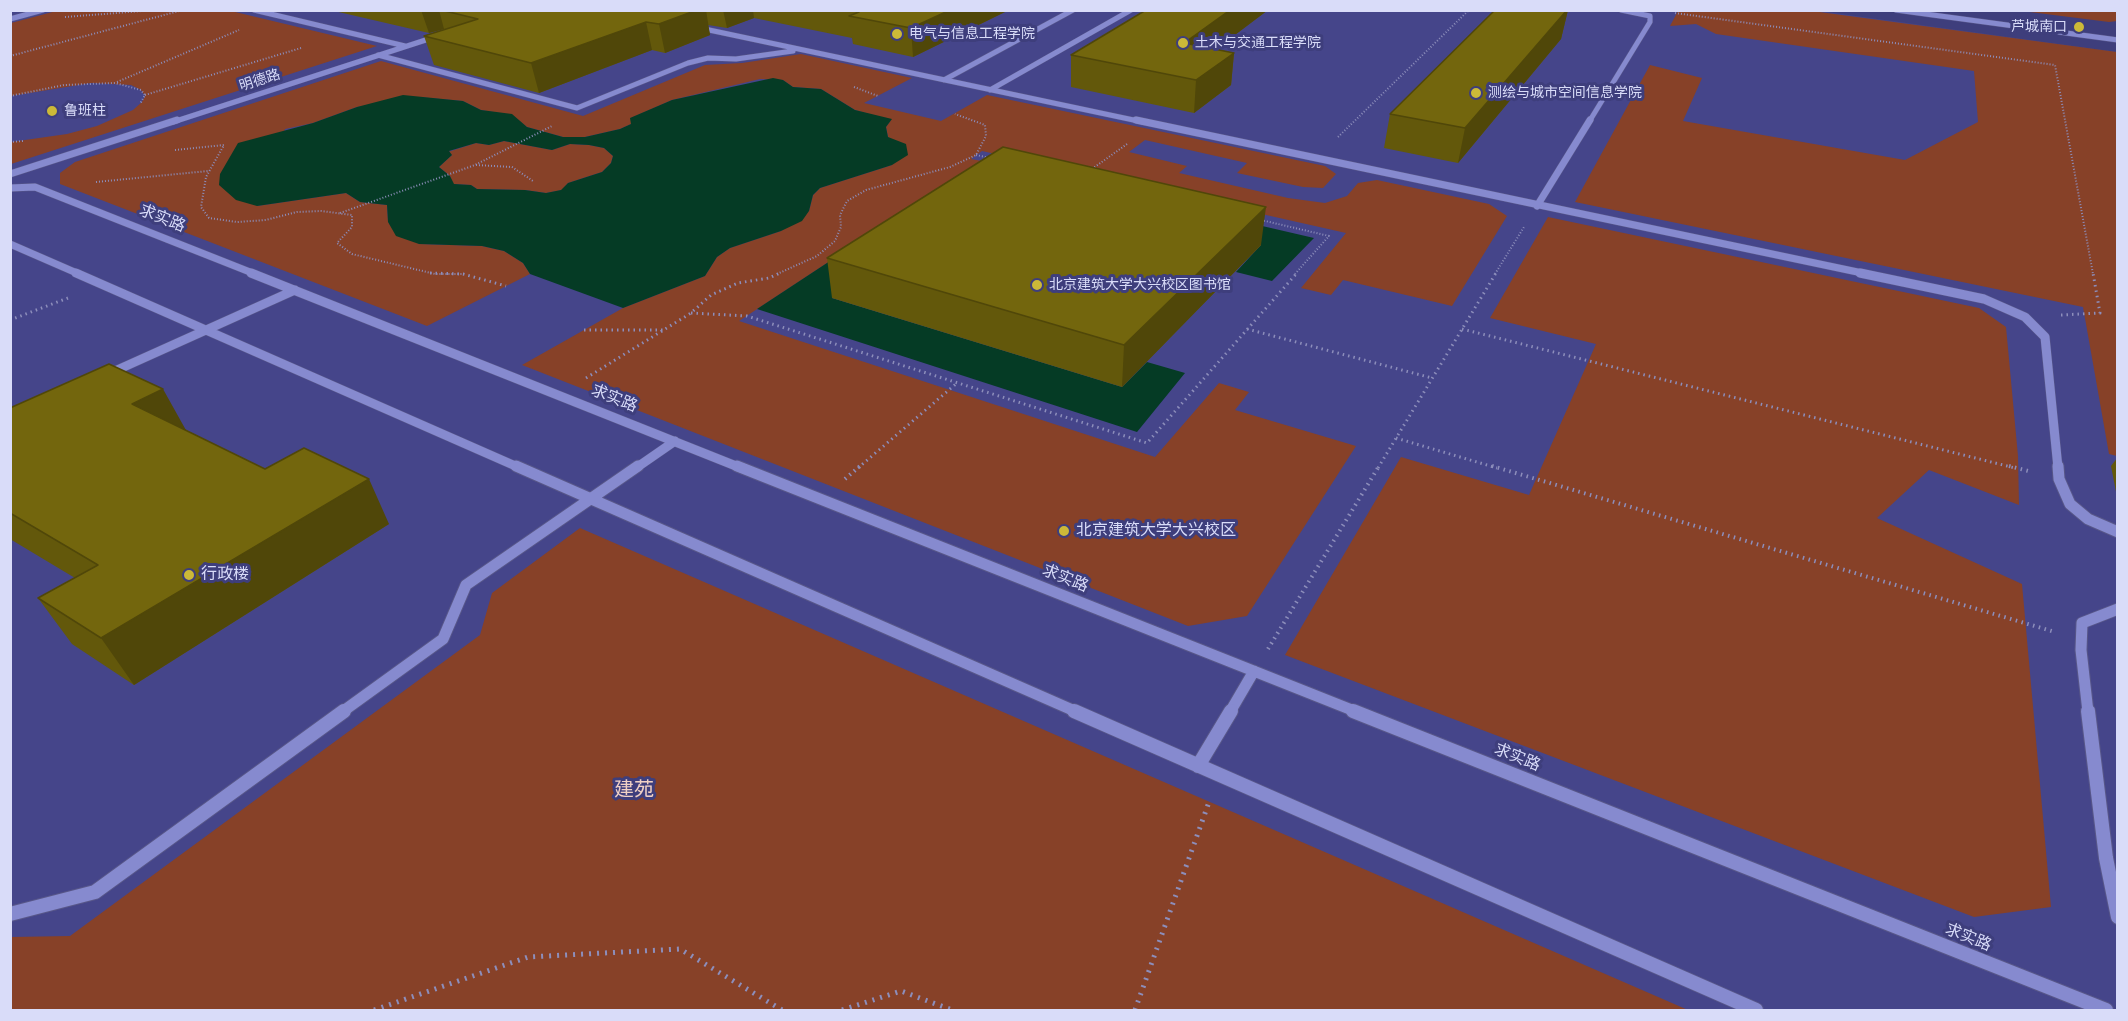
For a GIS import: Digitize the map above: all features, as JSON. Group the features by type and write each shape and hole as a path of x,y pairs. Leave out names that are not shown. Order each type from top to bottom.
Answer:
{"street":[{"path":"10,18 43,10"},
{"path":"254,10 405,46"},
{"path":"944,80 1073,10"},
{"path":"990,90 1131,10"},
{"path":"1537,206 1650,22 1650,16 1621,10"},
{"path":"1896,10 2118,40"},
{"path":"682,24 1984,299 2025,316 2045,337 2059,479 2070,504 2088,519 2118,532"},
{"name":"明德路","path":"10,174 450,32"},
{"path":"378,55 577,108 688,63 708,58 736,59 789,51 809,51"},
{"name":"求实路","path":"10,188 35,187 2106,1011"},
{"path":"10,244 1755,1011"},
{"path":"97,379 295,290"},
{"path":"10,914 95,892 105,885 443,639 466,585 675,441"},
{"path":"2118,609 2082,622 2081,640 2106,858 2118,917"},
{"path":"1198,766 1254,671"}],"path":[{"path":"62,18 154,10"},
{"path":"10,56 183,10"},
{"path":"1315,159 1469,10"},
{"path":"1650,16 1677,13 2055,65 2100,313 2025,316"},
{"path":"115,83 273,15"},
{"path":"138,106 145,95 305,47"},
{"path":"10,96 64,85 115,83 131,85 145,95"},
{"path":"955,114 985,125 986,136 976,155"},
{"path":"1090,171 1155,125"},
{"path":"339,213 456,173 550,128"},
{"path":"10,142 34,140"},
{"path":"173,150 224,145 209,171 201,207 209,218 237,222 266,220 297,212 352,215 352,226 337,243 352,254 435,274 463,274 506,286"},
{"path":"558,395 691,313 711,296 738,283 769,278 817,256 835,241 841,227 840,214 847,201 866,190 950,167 976,155 999,160"},
{"path":"475,165 512,167 532,181"},
{"path":"86,183 209,171"},
{"path":"1254,671 1537,206"},
{"path":"691,313 747,316 1147,443 1329,236 1250,218"},
{"path":"10,320 102,284"},
{"path":"1247,329 1432,378"},
{"path":"1462,329 2059,479"},
{"path":"584,330 664,330"},
{"path":"821,500 957,383"},
{"path":"1396,438 2081,640"},
{"path":"1136,1011 1219,775"},
{"path":"374,1011 528,957 680,949 782,1011"},
{"path":"842,1011 901,991 952,1011"}],"shaded area":[{"name":"北京建筑大学大兴校区","path":"1812,10 2117,52 2117,1010 11,1010 10,11"},
{"path":"773,78 783,80 793,87 821,89 855,110 892,119 886,127 888,137 906,144 908,155 892,165 820,188 813,195 809,211 802,221 781,231 730,248 717,257 705,276 623,308 530,274 523,263 504,251 482,246 419,244 396,236 388,222 387,205 360,202 346,193 257,206 236,200 219,185 220,174 238,143 403,95 463,101 481,110 512,114 527,127 563,137 585,137 620,129 631,124 630,118 672,100","holes":["504,141 552,150 570,144 589,145 604,148 613,156 611,163 602,172 568,183 561,190 546,193 477,189 471,185 454,184 450,176 439,167 452,155 449,151 476,143 489,145"]},
{"path":"982,161 1314,238 1272,281 1236,272 1261,245 1004,183 832,298 1122,387 1147,362 1185,373 1137,432 757,309"}],"green space":[{"path":"60,10 231,11 377,46 11,164 11,142 67,134 97,126 133,110 145,96 141,90 131,85 91,83 11,96 11,23"},
{"path":"1678,11 1812,11 2117,52 2117,456 2109,454 2083,307 1575,202 1650,65 1702,78 1683,121 1905,160 1978,122 1974,71 1716,34 1696,24 1670,26"},
{"path":"2022,11 2117,11 2117,21 2109,22"},
{"path":"801,54 912,78 864,103 941,121 987,95 1325,166 1336,174 1323,188 1303,187 1237,173 1247,163 1145,140 1129,152 1187,166 1179,173 1288,198 1325,203 1347,196 1358,183 1377,180 1489,204 1507,216 1452,306 1343,280 1331,295 1301,288 1346,233 982,151 971,159 982,161 739,321 1155,457 1219,383 1249,392 1235,410 1356,446 1247,616 1188,626 522,365 623,308 705,276 717,257 730,248 781,231 809,211 813,195 820,188 892,165 893,141 888,137 886,127 891,120 855,110 821,89 793,87 783,80 760,79 672,100 631,118 631,124 620,129 585,137 563,137 527,127 512,115 481,110 463,101 419,97 357,107 313,123 285,129 257,206 346,193 360,202 387,205 388,222 419,244 482,246 504,251 523,263 530,274 427,326 60,184 60,173 75,162 381,61 583,116 705,65 742,63"},
{"path":"504,141 552,150 570,144 589,145 604,148 613,156 611,163 602,172 568,183 562,190 546,193 477,189 471,185 453,184 450,176 439,167 452,155 448,152 476,143 489,145"},
{"path":"1548,217 1979,308 2006,327 2018,456 2019,505 1929,470 1877,518 2022,584 2051,907 1974,917 1285,655 1401,457 1529,495 1596,344 1490,318"},
{"name":"建苑","path":"580,528 1688,1010 11,1010 11,937 70,936 480,635 492,593"}],"building":[{"path":"441,10 697,10 659,24 646,22 531,63 424,36 478,19"},
{"path":"850,10 950,10 911,28 849,16 859,12"},
{"path":"1146,10 1230,10 1184,43 1234,53 1196,80 1071,55"},
{"path":"1495,10 1567,10 1465,128 1390,114"},
{"name":"北京建筑大学大兴校区图书馆","path":"1003,147 1266,207 1124,345 827,258"},
{"name":"行政楼","path":"109,364 163,389 132,404 265,469 304,448 369,479 101,638 38,598 98,565 10,513 10,408"}],"place":[{"name":"芦城南口","path":"2079,27"},
{"name":"电气与信息工程学院","path":"897,34"},
{"name":"土木与交通工程学院","path":"1183,43"},
{"name":"测绘与城市空间信息学院","path":"1476,93"},
{"name":"鲁班柱","path":"52,111"},
{"name":"北京建筑大学大兴校区图书馆","path":"1037,285"},
{"name":"北京建筑大学大兴校区","path":"1064,531"},
{"name":"行政楼","path":"189,575"}]}
